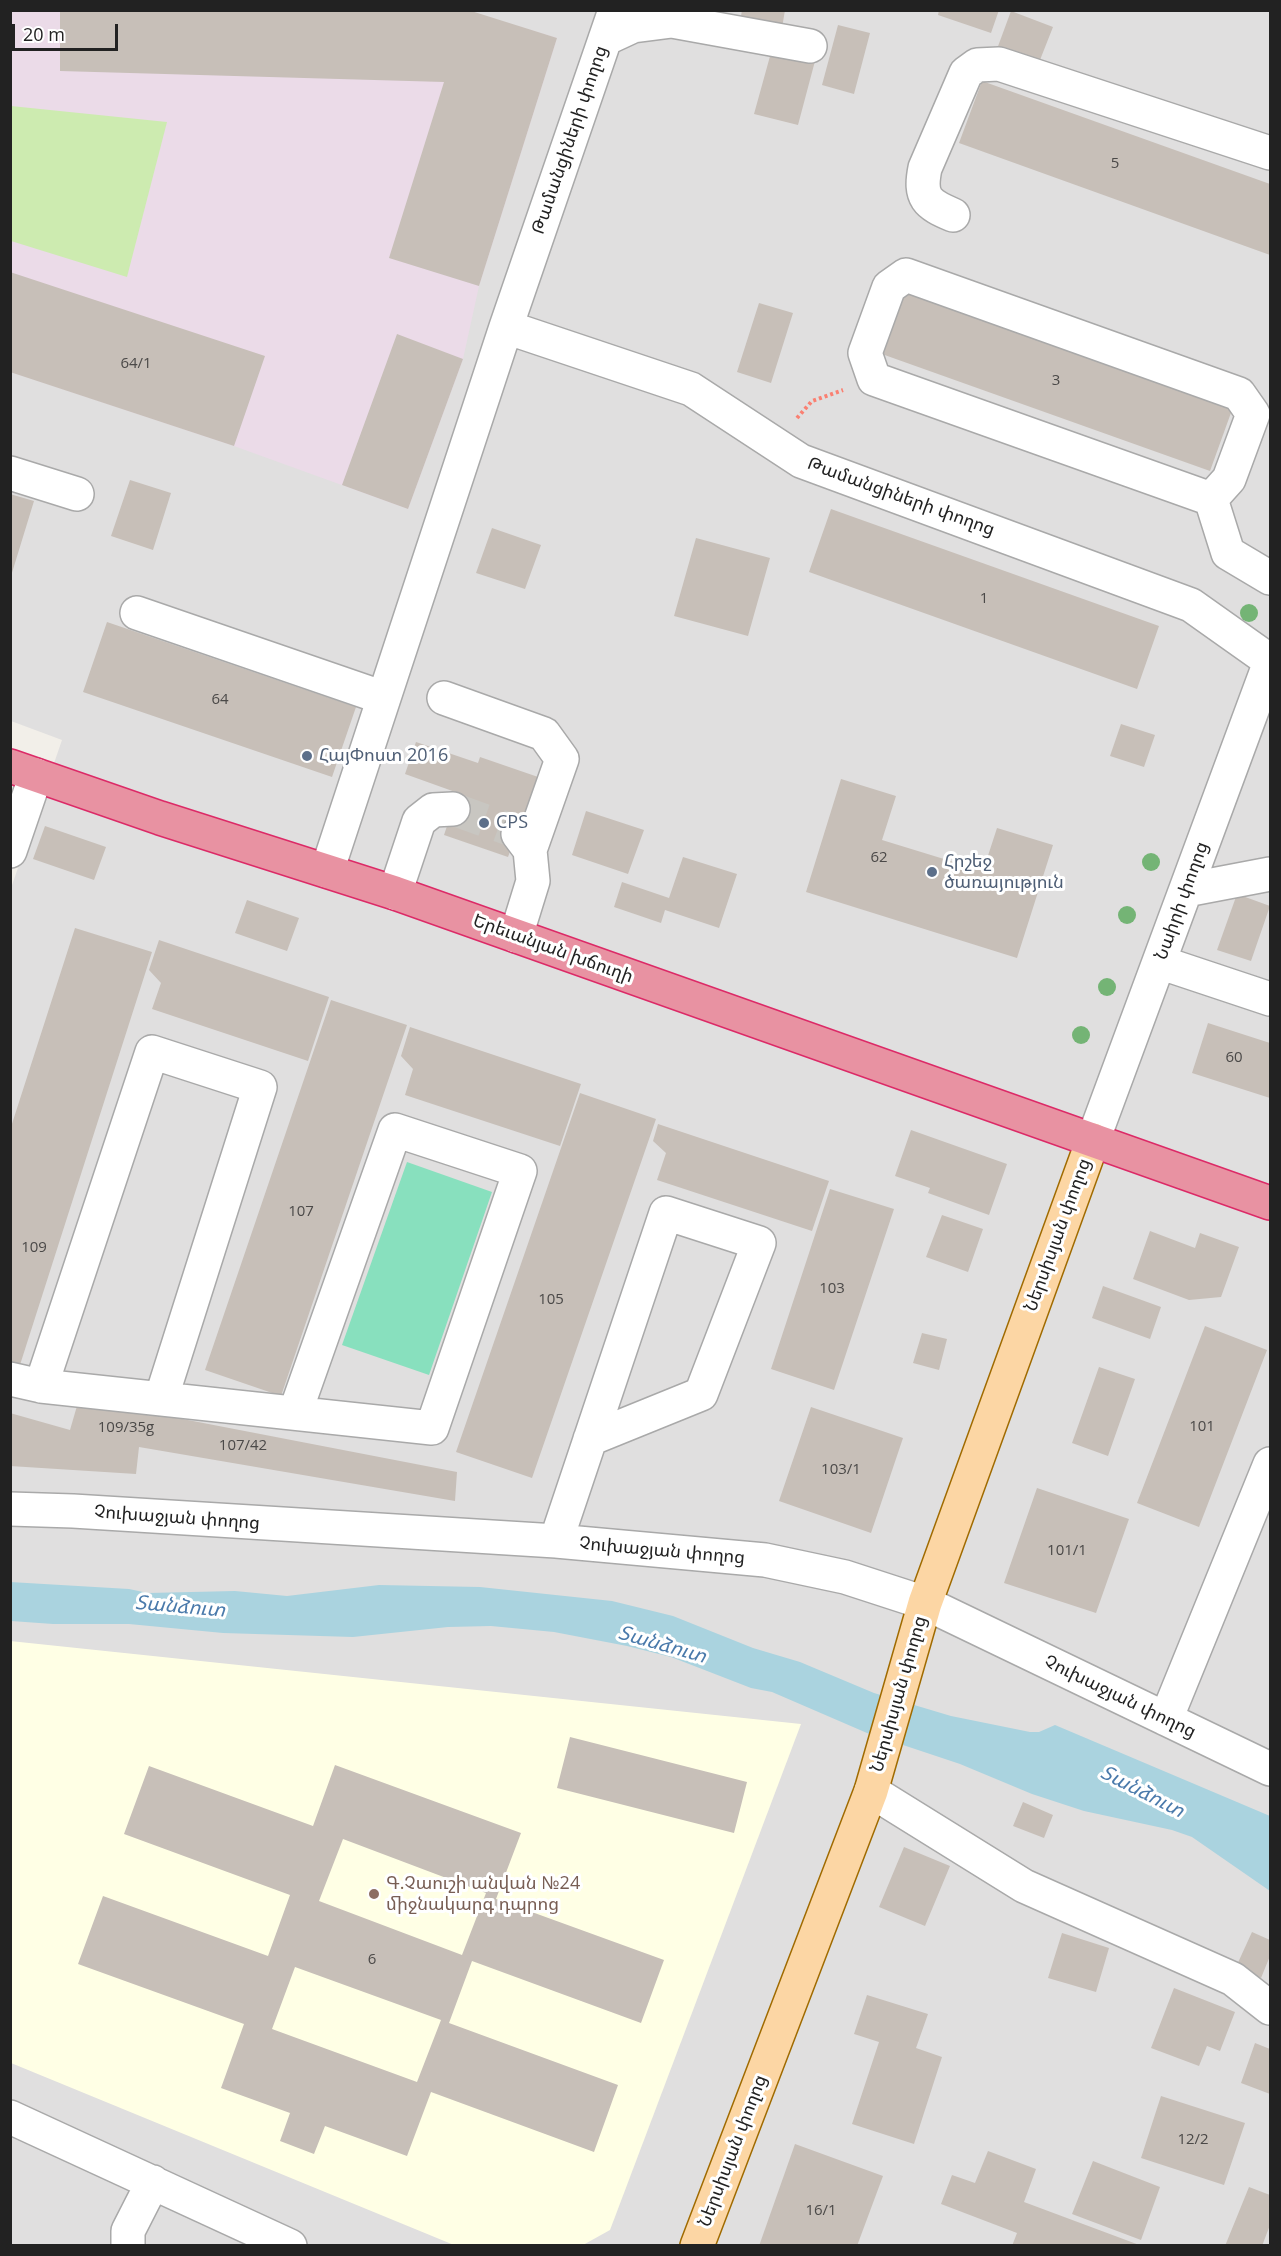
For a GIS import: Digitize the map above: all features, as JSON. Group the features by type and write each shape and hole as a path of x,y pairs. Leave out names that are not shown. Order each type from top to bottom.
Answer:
{"highway":[{"name":"Երեւանյան խճուղի","path":"23,771 394,893 1270,1203"}],"main road":[{"name":"Ներսիսյան փողոց","path":"697,2246 871,1791 925,1603 1093,1140"}],"street":[{"path":"610,25 633,26 672,21 810,46"},
{"name":"Թամանցիների փողոց","path":"610,25 506,327 691,389 801,461 1191,605 1270,661"},
{"path":"953,215 932,206 924,195 922,183 926,168 966,73 977,66 999,64 1270,153"},
{"path":"906,275 1239,394 1253,414 1229,479 1211,499 874,379 865,353 889,287 906,275"},
{"path":"327,872 506,327"},
{"path":"10,473 77,494"},
{"path":"1211,499 1228,554 1270,578"},
{"path":"137,614 384,698"},
{"name":"Նաիրի փողոց","path":"1093,1140 1270,661"},
{"path":"444,698 544,734 562,759 524,841 533,880 516,936"},
{"path":"10,851 23,771"},
{"path":"394,893 419,821 433,810 453,809"},
{"path":"1186,890 1270,874"},
{"path":"1159,962 1270,999"},
{"path":"161,1399 260,1087 152,1052 26,1383 161,1399 432,1428 520,1171 395,1130 295,1413"},
{"path":"556,1542 590,1439 666,1213 759,1243 701,1394 590,1439"},
{"path":"1166,1719 1270,1464"},
{"name":"Չուխաջյան փողոց","path":"10,1509 73,1511 556,1542 765,1560 845,1577 925,1603 1270,1768"},
{"path":"871,1791 1024,1887 1233,1979 1270,2008"},
{"path":"10,2117 291,2246"},
{"path":"128,2246 128,2231 153,2182"}],"path":[{"path":"774,443 813,401 874,379"}],"shaded area":[{"path":"11,11 1270,11 1270,2245 11,2245 10,891 62,740 11,721"},
{"path":"11,11 468,11 557,38 479,286 463,359 408,509 234,446 11,372"},
{"name":"Գ.Չաուշի անվան №24 միջնակարգ դպրոց","path":"10,1641 801,1724 610,2230 583,2245 454,2245 11,2063"}],"green space":[{"path":"11,106 167,122 127,277 11,241"},
{"path":"407,1162 492,1192 429,1375 342,1345"}],"water":[{"name":"Տանձուտ","path":"10,1582 129,1589 148,1593 235,1591 287,1596 379,1585 480,1587 612,1601 673,1616 753,1648 800,1662 874,1693 951,1716 1030,1732 1039,1732 1055,1725 1270,1816 1270,1891 1192,1837 1172,1830 1084,1811 1032,1794 960,1764 867,1733 772,1692 751,1688 671,1657 627,1646 554,1632 491,1626 448,1627 353,1637 223,1633 129,1624 53,1624 11,1621"}],"building":[{"path":"60,10 468,10 557,38 479,286 389,258 444,82 60,71"},
{"path":"742,10 785,10 782,28 740,22"},
{"path":"939,10 999,10 991,33 938,15"},
{"path":"1011,11 1053,27 1038,65 997,49"},
{"path":"838,25 870,33 854,94 822,85"},
{"path":"772,49 815,61 798,125 754,114"},
{"path":"982,81 1270,184 1270,255 959,143"},
{"path":"10,272 265,356 234,446 10,372"},
{"path":"902,292 1232,410 1210,471 879,353"},
{"path":"759,303 793,313 771,383 737,372"},
{"path":"397,334 463,359 408,509 342,485"},
{"path":"130,480 171,493 153,550 111,536"},
{"path":"10,494 34,501 11,576 10,576"},
{"path":"831,509 1159,626 1137,689 809,572"},
{"path":"492,528 541,545 525,589 476,573"},
{"path":"696,538 770,558 748,636 674,616"},
{"path":"107,622 356,707 332,777 83,692"},
{"path":"1121,724 1155,735 1144,767 1110,756"},
{"path":"416,742 478,763 480,757 541,778 528,817 523,815 508,857 444,835 458,793 405,774"},
{"path":"841,779 896,796 882,840 983,871 997,828 1053,845 1017,958 806,892"},
{"path":"586,811 644,830 628,874 572,855"},
{"path":"45,826 106,847 94,880 33,859"},
{"path":"683,857 737,874 719,928 665,910 661,923 614,907 622,882 669,898"},
{"path":"1237,894 1270,906 1251,961 1217,950"},
{"path":"247,900 299,918 287,951 235,933"},
{"path":"75,928 152,952 19,1368 10,1365 10,1130"},
{"path":"159,940 329,997 308,1061 152,1009 161,983 149,970"},
{"path":"331,1000 407,1025 281,1396 205,1370"},
{"path":"1208,1023 1270,1043 1270,1098 1192,1073"},
{"path":"410,1027 581,1084 560,1146 405,1095 413,1069 401,1056"},
{"path":"580,1093 656,1119 532,1478 456,1452"},
{"path":"658,1124 829,1181 812,1231 657,1180 666,1153 653,1141"},
{"path":"911,1130 1007,1164 989,1215 928,1193 930,1188 895,1176"},
{"path":"830,1189 894,1209 834,1390 771,1369"},
{"path":"942,1215 983,1229 968,1272 926,1257"},
{"path":"1150,1231 1195,1248 1200,1233 1239,1247 1221,1297 1189,1300 1133,1279"},
{"path":"1103,1286 1161,1307 1150,1339 1092,1318"},
{"path":"1205,1326 1267,1350 1199,1527 1137,1503"},
{"path":"922,1333 947,1339 939,1370 913,1363"},
{"path":"1099,1367 1135,1379 1108,1456 1072,1443"},
{"path":"79,1399 457,1472 455,1501 139,1447 136,1474 10,1466 10,1413 70,1430"},
{"path":"811,1407 903,1438 871,1533 779,1501"},
{"path":"1037,1488 1129,1519 1096,1613 1004,1583"},
{"path":"570,1737 747,1782 734,1833 557,1788"},
{"path":"335,1765 521,1833 496,1899 664,1960 641,2023 472,1961 449,2023 618,2085 594,2152 431,2092 407,2156 325,2126 314,2154 280,2141 290,2113 221,2088 244,2024 78,1964 103,1896 268,1956 290,1895 124,1834 149,1766 313,1826","holes":["343,1839 486,1893 462,1955 319,1901","295,1967 441,2020 417,2082 272,2029"]},
{"path":"1023,1802 1053,1815 1044,1838 1013,1826"},
{"path":"904,1847 950,1866 925,1926 879,1907"},
{"path":"1252,1932 1270,1940 1270,1956 1261,1978 1236,1967"},
{"path":"1062,1933 1109,1948 1096,1992 1048,1978"},
{"path":"1174,1988 1235,2012 1220,2051 1207,2046 1199,2066 1151,2048"},
{"path":"867,1995 928,2014 916,2048 942,2057 914,2144 852,2124 879,2042 854,2034"},
{"path":"1255,2043 1270,2049 1270,2094 1241,2083"},
{"path":"1161,2096 1245,2123 1224,2185 1141,2158"},
{"path":"795,2144 883,2176 857,2246 759,2246"},
{"path":"988,2151 1036,2169 1024,2202 1142,2246 1012,2246 1017,2233 941,2204 952,2175 975,2183"},
{"path":"1093,2161 1160,2187 1141,2240 1072,2214"},
{"path":"1249,2187 1270,2195 1270,2225 1262,2246 1225,2246"}],"tunnel":[{"path":"453,809 517,832"}],"place":[{"name":"ՀայՓոստ 2016","path":"307,756"},
{"name":"CPS","path":"484,823"},
{"name":"Հրշեջ ծառայություն","path":"932,872"},
{"name":"Գ.Չաուշի անվան №24 միջնակարգ դպրոց","path":"374,1894"}]}
